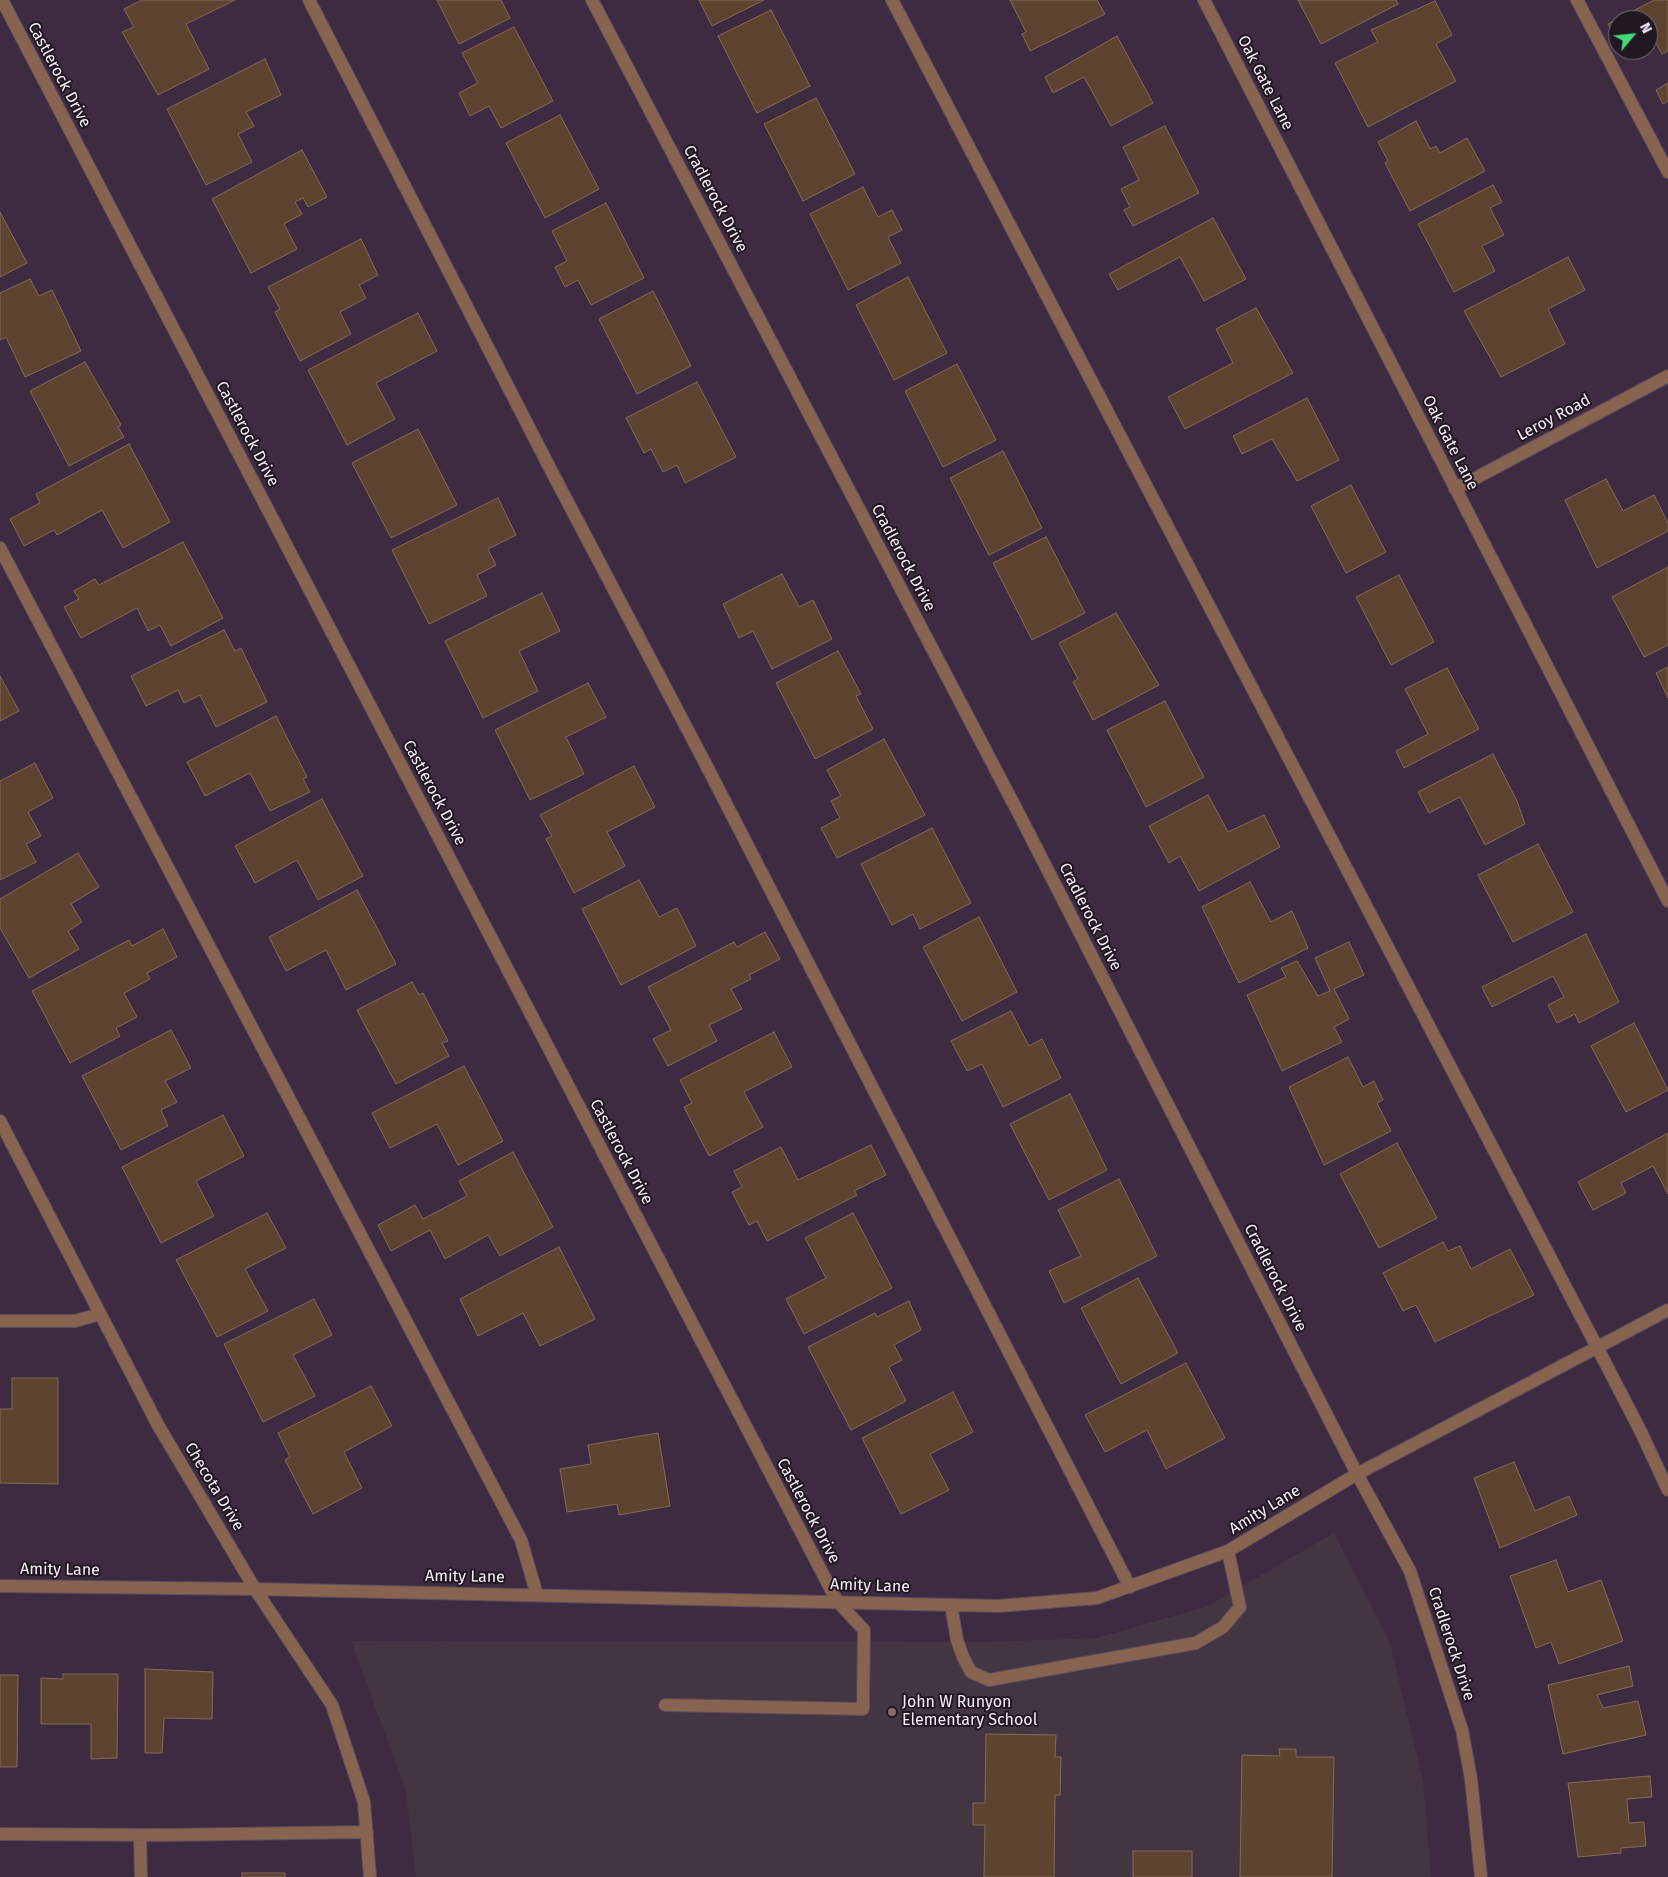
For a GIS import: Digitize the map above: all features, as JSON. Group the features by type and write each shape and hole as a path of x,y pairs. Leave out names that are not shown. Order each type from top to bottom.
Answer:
{"street":[{"name":"Castlerock Drive","path":"2,0 837,1601 864,1630 863,1709 665,1705"},
{"path":"308,0 554,476 703,759 1130,1587"},
{"name":"Cradlerock Drive","path":"592,0 1020,816 1357,1474 1410,1571 1462,1730 1471,1779 1481,1877"},
{"path":"892,0 1642,1432 1668,1490"},
{"name":"Oak Gate Lane","path":"1204,0 1668,901"},
{"path":"1577,0 1668,172"},
{"name":"Leroy Road","path":"1455,489 1668,376"},
{"path":"0,548 521,1540 537,1595"},
{"name":"Checota Drive","path":"0,1121 158,1424 255,1589 332,1705 364,1802 370,1877"},
{"name":"Amity Lane","path":"0,1586 255,1589 998,1606 1098,1598 1228,1551 1357,1474 1668,1310"},
{"path":"0,1321 75,1321 100,1314"},
{"path":"951,1605 957,1640 963,1658 971,1672 989,1680 1196,1643 1223,1627 1240,1607 1228,1551"},
{"path":"0,1834 140,1835 367,1832"},
{"path":"140,1835 141,1877"}],"shaded area":[{"name":"John W Runyon Elementary School","path":"1334,1533 1390,1643 1423,1781 1431,1877 416,1877 406,1791 351,1641 985,1642 1096,1638 1206,1607"}],"building":[{"path":"142,0 235,0 186,24 209,69 158,95 122,32 134,27 124,9"},
{"path":"437,0 501,0 510,18 459,44"},
{"path":"699,0 764,0 712,26"},
{"path":"1010,0 1097,0 1105,14 1030,51 1022,34 1026,32"},
{"path":"1298,0 1396,0 1398,4 1321,44"},
{"path":"1654,0 1668,0 1668,51 1662,54 1658,47 1658,10 1635,10"},
{"path":"1435,1 1452,35 1436,44 1456,81 1368,127 1335,63 1378,42 1371,30"},
{"path":"771,10 810,86 757,113 718,36"},
{"path":"514,27 553,101 501,128 489,106 470,116 459,93 478,83 462,53"},
{"path":"1117,36 1153,103 1111,126 1084,77 1053,93 1045,77"},
{"path":"265,59 281,95 246,112 254,126 238,134 252,162 206,185 167,109"},
{"path":"1668,83 1668,101 1663,104 1656,90"},
{"path":"816,98 855,174 803,201 764,124"},
{"path":"560,115 599,189 545,218 506,143"},
{"path":"1416,121 1430,149 1436,146 1440,153 1467,138 1485,171 1410,211 1385,163 1388,161 1378,142"},
{"path":"1165,126 1199,193 1133,226 1124,210 1130,207 1121,189 1139,180 1123,147"},
{"path":"302,150 327,197 308,207 303,198 295,202 302,214 284,224 297,249 251,273 212,199"},
{"path":"1493,185 1502,202 1490,208 1504,235 1482,246 1495,271 1454,292 1418,224"},
{"path":"863,187 878,217 892,210 902,230 888,237 901,263 848,290 810,214"},
{"path":"606,203 644,278 591,305 578,280 565,287 555,267 567,261 552,231"},
{"path":"0,212 27,263 0,277"},
{"path":"1213,218 1246,279 1204,301 1180,257 1118,290 1109,274"},
{"path":"361,239 378,275 359,285 366,298 340,312 351,334 300,361 275,312 280,309 268,287"},
{"path":"1568,257 1585,290 1548,309 1565,344 1501,377 1464,311"},
{"path":"908,277 947,353 894,380 856,305"},
{"path":"30,279 39,296 52,290 81,351 25,377 6,337 0,340 0,293"},
{"path":"653,291 691,366 637,394 599,319"},
{"path":"1256,308 1293,373 1185,429 1168,397 1233,363 1216,329"},
{"path":"418,313 437,351 376,383 395,419 347,445 308,370"},
{"path":"85,362 121,425 118,427 124,437 69,466 30,391"},
{"path":"957,364 996,440 943,467 905,391"},
{"path":"697,382 736,457 685,483 677,465 663,472 651,449 644,453 626,418"},
{"path":"1307,398 1339,460 1297,481 1272,439 1242,454 1233,436"},
{"path":"418,429 457,505 391,538 352,463"},
{"path":"129,444 170,522 123,548 102,510 57,535 54,530 24,546 10,519 40,503 36,494"},
{"path":"1003,451 1042,528 989,555 950,478"},
{"path":"1606,479 1623,511 1654,495 1668,523 1668,531 1597,568 1565,500"},
{"path":"1351,485 1386,552 1346,573 1311,506"},
{"path":"498,498 516,535 488,549 496,565 477,575 487,596 429,624 392,550"},
{"path":"1046,537 1085,613 1032,640 993,563"},
{"path":"183,542 223,618 171,646 160,625 148,631 137,608 81,638 64,607 79,599 74,591 95,579 99,585"},
{"path":"1668,567 1668,645 1644,657 1612,597"},
{"path":"782,574 799,607 813,600 832,639 772,669 753,631 739,638 723,604"},
{"path":"1399,575 1434,642 1391,665 1356,597"},
{"path":"542,593 560,631 519,651 538,691 483,718 445,641"},
{"path":"1116,613 1159,685 1093,720 1073,682 1078,679 1059,643"},
{"path":"224,630 235,651 241,648 267,702 216,727 200,695 184,703 178,690 146,706 131,676"},
{"path":"838,651 861,694 856,696 873,729 815,759 776,683"},
{"path":"1668,667 1668,698 1656,673"},
{"path":"1447,668 1479,729 1404,768 1396,751 1428,734 1405,689"},
{"path":"0,676 19,711 0,721"},
{"path":"588,683 606,717 566,737 584,774 530,800 495,730"},
{"path":"1165,701 1204,777 1146,807 1107,730"},
{"path":"276,716 307,777 303,779 310,792 270,811 250,773 205,796 187,762"},
{"path":"884,739 925,815 837,858 821,828 840,818 831,801 841,796 827,770"},
{"path":"1493,754 1517,801 1525,824 1485,845 1460,797 1429,813 1418,792"},
{"path":"35,763 53,798 28,812 41,836 26,844 36,862 0,880 0,781"},
{"path":"634,766 655,807 607,832 625,866 574,893 546,839 552,836 540,815"},
{"path":"1208,795 1228,832 1264,815 1280,847 1199,891 1180,856 1169,863 1149,826"},
{"path":"322,799 363,876 318,900 297,860 255,883 235,846"},
{"path":"932,828 971,903 920,929 913,914 892,925 861,864"},
{"path":"1538,844 1573,912 1513,942 1478,875"},
{"path":"78,853 99,887 71,904 82,922 68,931 79,949 29,978 0,928 0,899"},
{"path":"639,880 659,917 677,908 696,946 621,985 582,909"},
{"path":"1250,882 1271,922 1292,911 1308,948 1239,983 1202,907"},
{"path":"357,890 396,964 346,990 326,950 286,971 269,937"},
{"path":"979,917 1017,992 962,1021 923,947"},
{"path":"163,929 177,957 147,973 150,979 124,993 137,1017 116,1028 120,1036 70,1063 32,991 129,940 132,946"},
{"path":"765,932 780,959 749,975 751,979 731,989 742,1009 709,1025 717,1041 668,1066 653,1039 671,1030 648,987 734,942 737,947"},
{"path":"1586,934 1619,1002 1579,1023 1575,1014 1557,1023 1548,1005 1564,997 1553,976 1492,1007 1482,987"},
{"path":"1349,942 1364,975 1334,989 1349,1019 1334,1027 1342,1042 1282,1071 1247,995 1286,977 1281,968 1297,961 1318,996 1330,991 1315,958"},
{"path":"412,982 419,995 423,993 448,1041 442,1043 449,1056 396,1084 357,1010"},
{"path":"1011,1011 1029,1046 1042,1039 1061,1078 1003,1107 982,1064 967,1071 951,1041"},
{"path":"1634,1023 1668,1090 1626,1112 1591,1046"},
{"path":"171,1030 191,1068 165,1081 177,1102 161,1110 168,1126 121,1150 82,1076"},
{"path":"774,1032 792,1067 744,1092 763,1127 709,1156 684,1107 692,1103 680,1080"},
{"path":"1348,1057 1363,1087 1374,1081 1383,1100 1377,1103 1391,1131 1324,1165 1289,1087"},
{"path":"464,1066 503,1141 458,1165 437,1124 390,1148 372,1113"},
{"path":"1070,1094 1107,1170 1049,1200 1010,1124"},
{"path":"223,1115 244,1156 196,1181 214,1216 161,1243 122,1167"},
{"path":"1668,1133 1668,1194 1653,1166 1621,1183 1626,1193 1593,1210 1578,1182"},
{"path":"1397,1143 1437,1218 1379,1248 1340,1174"},
{"path":"871,1145 886,1175 854,1191 857,1195 767,1241 757,1221 749,1225 732,1192 742,1187 734,1171 781,1147 798,1180"},
{"path":"513,1152 553,1227 500,1256 488,1235 445,1259 430,1230 391,1251 378,1225 415,1205 423,1219 467,1196 459,1181"},
{"path":"1119,1179 1157,1256 1064,1303 1049,1271 1081,1256 1058,1210"},
{"path":"267,1213 286,1248 245,1269 268,1311 217,1337 176,1260"},
{"path":"853,1213 892,1288 804,1334 786,1299 826,1278 805,1238"},
{"path":"1443,1242 1448,1251 1460,1246 1471,1269 1510,1249 1534,1295 1435,1342 1416,1305 1403,1311 1383,1273"},
{"path":"559,1247 595,1319 540,1346 523,1313 478,1336 460,1299"},
{"path":"1138,1278 1178,1353 1121,1384 1081,1308"},
{"path":"314,1299 332,1335 293,1355 315,1396 263,1422 224,1344"},
{"path":"909,1301 921,1330 894,1345 902,1360 889,1367 906,1401 851,1430 808,1347 875,1313 877,1317"},
{"path":"1186,1363 1225,1438 1166,1469 1147,1430 1105,1452 1085,1415"},
{"path":"12,1378 58,1378 58,1484 0,1483 0,1409 12,1409"},
{"path":"371,1386 392,1426 344,1452 362,1488 313,1514 285,1460 290,1457 278,1433"},
{"path":"953,1392 973,1432 930,1454 949,1490 901,1514 862,1438"},
{"path":"658,1433 670,1506 619,1515 617,1504 567,1512 560,1469 591,1464 588,1445"},
{"path":"1514,1462 1535,1511 1569,1496 1577,1515 1500,1548 1474,1478"},
{"path":"1556,1560 1568,1592 1601,1580 1623,1641 1559,1664 1551,1642 1536,1648 1510,1576"},
{"path":"1629,1666 1633,1686 1597,1695 1603,1708 1638,1701 1646,1735 1563,1754 1548,1685"},
{"path":"145,1669 213,1672 212,1719 164,1718 162,1753 145,1753"},
{"path":"63,1674 118,1674 117,1758 91,1759 91,1724 41,1724 41,1678 63,1679"},
{"path":"0,1675 18,1675 17,1767 0,1767"},
{"path":"986,1734 1056,1735 1055,1757 1061,1757 1060,1795 1055,1795 1054,1877 984,1877 985,1825 973,1825 973,1803 985,1803"},
{"path":"1279,1749 1296,1749 1296,1757 1334,1757 1332,1877 1240,1877 1242,1755 1280,1756"},
{"path":"1650,1776 1652,1797 1627,1799 1629,1823 1644,1822 1646,1846 1621,1848 1621,1853 1578,1857 1568,1783"},
{"path":"1133,1851 1192,1851 1192,1877 1133,1877"},
{"path":"242,1873 285,1873 285,1877 242,1877"}],"place":[{"name":"John W Runyon Elementary School","path":"892,1712"}]}
